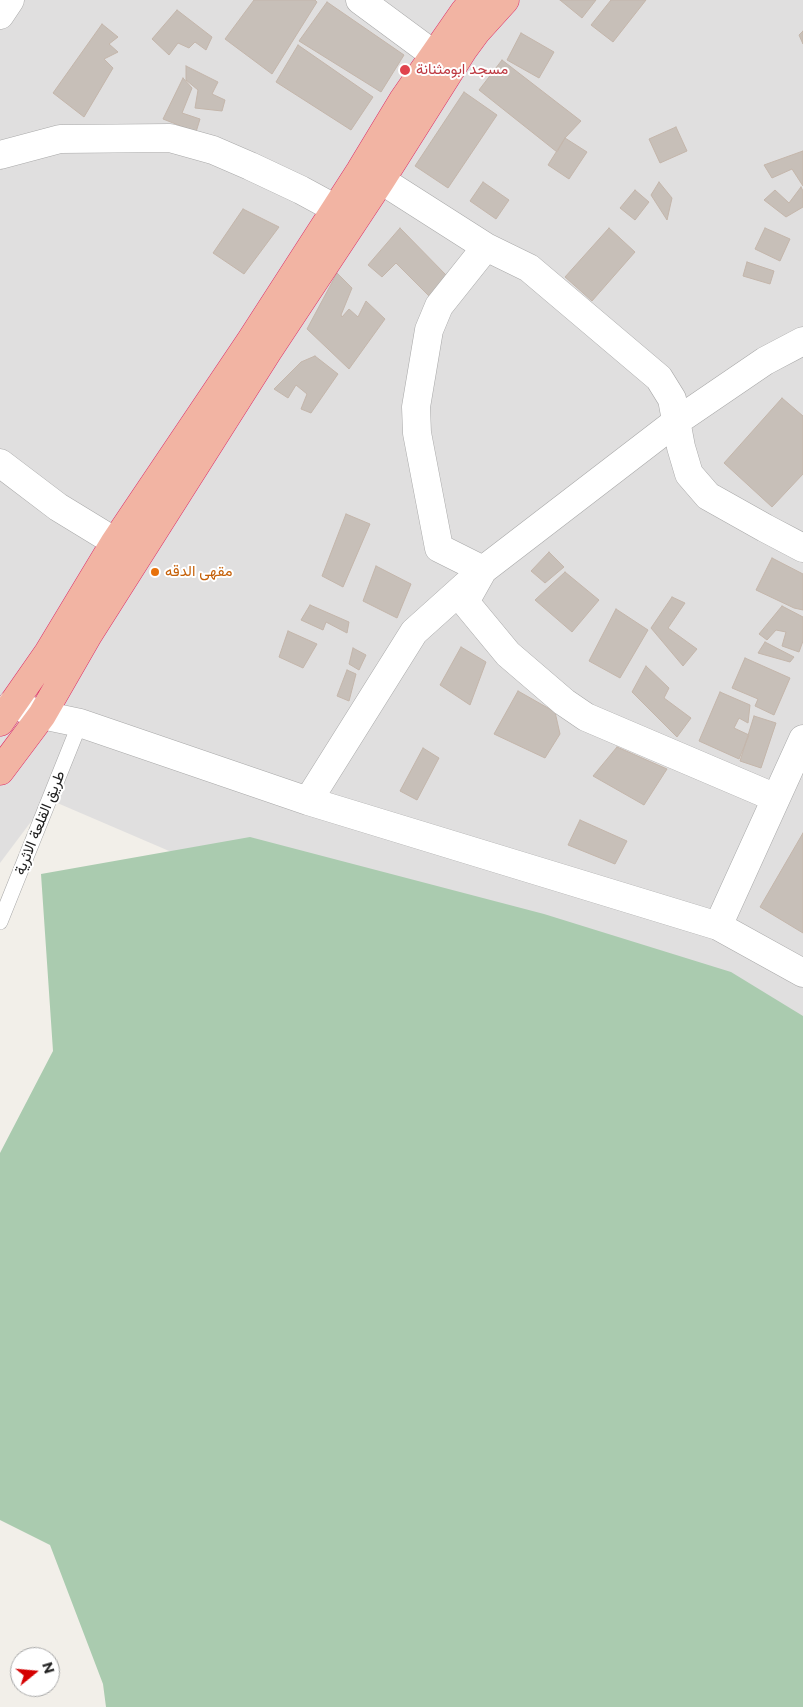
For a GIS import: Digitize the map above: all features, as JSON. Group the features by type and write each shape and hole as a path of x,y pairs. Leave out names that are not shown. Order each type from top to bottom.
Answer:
{"highway":[{"path":"0,771 42,715 88,635 274,343 381,180 443,61 464,12 474,0"},
{"path":"6,713 48,653 115,542 252,340 403,100 477,31 506,0"}],"street":[{"path":"0,15 10,0"},
{"path":"360,0 443,61"},
{"path":"0,155 60,139 170,138 213,150 301,190 336,209"},
{"path":"381,180 486,248 529,268 659,378 672,399 681,447 689,474 708,496 803,548"},
{"path":"483,570 439,548 417,433 416,407 429,330 439,306 486,248"},
{"path":"308,801 414,632 483,570 677,421 765,361 803,341"},
{"path":"0,463 58,507 139,556"},
{"path":"483,570 466,602 508,654 564,702 586,717 776,798"},
{"path":"6,713 42,715 80,723 308,801 718,926 803,973"},
{"path":"718,926 803,739"}],"lane":[{"name":"طريق القلعة الاثرية","path":"0,922 80,723"}],"shaded area":[{"path":"0,0 803,0 803,1337 789,1117 48,799 0,863"}],"green space":[{"path":"250,837 544,914 731,972 803,1016 803,1707 106,1707 103,1684 50,1545 0,1520 0,1153 53,1051 41,874"}],"building":[{"path":"254,0 315,0 317,2 272,74 225,39"},
{"path":"560,0 596,0 582,18"},
{"path":"611,0 646,0 613,42 591,25"},
{"path":"327,2 404,55 381,92 299,41"},
{"path":"177,10 212,37 206,50 195,42 189,48 178,43 169,55 152,39"},
{"path":"102,24 118,37 109,44 118,52 104,59 113,68 84,117 53,93"},
{"path":"803,31 803,44 799,35"},
{"path":"521,33 554,52 539,78 507,60"},
{"path":"298,45 373,97 351,130 276,82"},
{"path":"502,60 581,121 565,138 557,152 479,90"},
{"path":"186,66 218,82 212,94 225,100 222,111 195,108 198,90 186,80"},
{"path":"183,78 192,88 182,113 200,119 196,132 163,119"},
{"path":"464,92 497,115 448,188 415,166"},
{"path":"676,127 687,151 660,163 649,139"},
{"path":"565,138 587,152 569,179 548,165"},
{"path":"803,151 803,186 792,169 772,178 764,165"},
{"path":"483,182 509,200 496,219 470,201"},
{"path":"659,182 672,198 667,220 651,195"},
{"path":"801,187 803,191 803,207 786,217 764,200 775,190 789,203"},
{"path":"635,190 649,202 635,220 620,208"},
{"path":"243,209 279,227 244,274 213,253"},
{"path":"400,228 446,275 431,298 396,263 382,277 368,265"},
{"path":"609,228 635,252 592,301 565,277"},
{"path":"765,228 790,239 780,261 755,249"},
{"path":"747,262 774,271 770,284 743,276"},
{"path":"337,273 352,288 341,315 342,317 349,309 358,317 366,301 385,319 349,369 307,329"},
{"path":"315,356 338,374 311,413 301,409 307,394 296,385 288,398 274,389 301,362"},
{"path":"782,398 803,416 803,474 772,507 724,463"},
{"path":"346,514 370,524 343,587 322,576"},
{"path":"549,552 564,567 545,583 531,571"},
{"path":"772,558 803,574 803,610 794,608 756,590"},
{"path":"376,566 411,584 397,618 363,601"},
{"path":"565,572 599,600 572,632 535,600"},
{"path":"672,597 685,603 668,628 697,649 683,666 651,628"},
{"path":"310,605 349,622 347,633 326,622 323,630 301,620"},
{"path":"782,606 803,617 803,641 799,652 782,646 786,632 776,630 767,640 759,634"},
{"path":"616,609 648,630 620,678 589,661"},
{"path":"288,631 317,644 303,668 279,657"},
{"path":"765,642 794,657 790,662 758,653"},
{"path":"461,647 486,662 470,705 440,685"},
{"path":"353,648 366,655 359,670 349,664"},
{"path":"745,658 790,678 774,715 755,706 758,699 732,688"},
{"path":"646,666 669,688 664,698 691,718 677,737 632,692"},
{"path":"347,670 356,674 349,701 337,696"},
{"path":"518,691 555,712 560,734 545,758 494,734"},
{"path":"720,692 750,705 748,723 739,718 734,728 749,735 739,759 699,741"},
{"path":"754,716 776,723 761,768 740,761"},
{"path":"617,747 667,769 644,805 593,776"},
{"path":"423,748 439,758 417,800 400,791"},
{"path":"580,820 627,841 615,864 568,845"},
{"path":"803,833 803,933 760,907"}],"place":[{"name":"مسجد ابومثنانة","path":"405,70"},
{"name":"مقهى الدقه","path":"155,572"}]}
